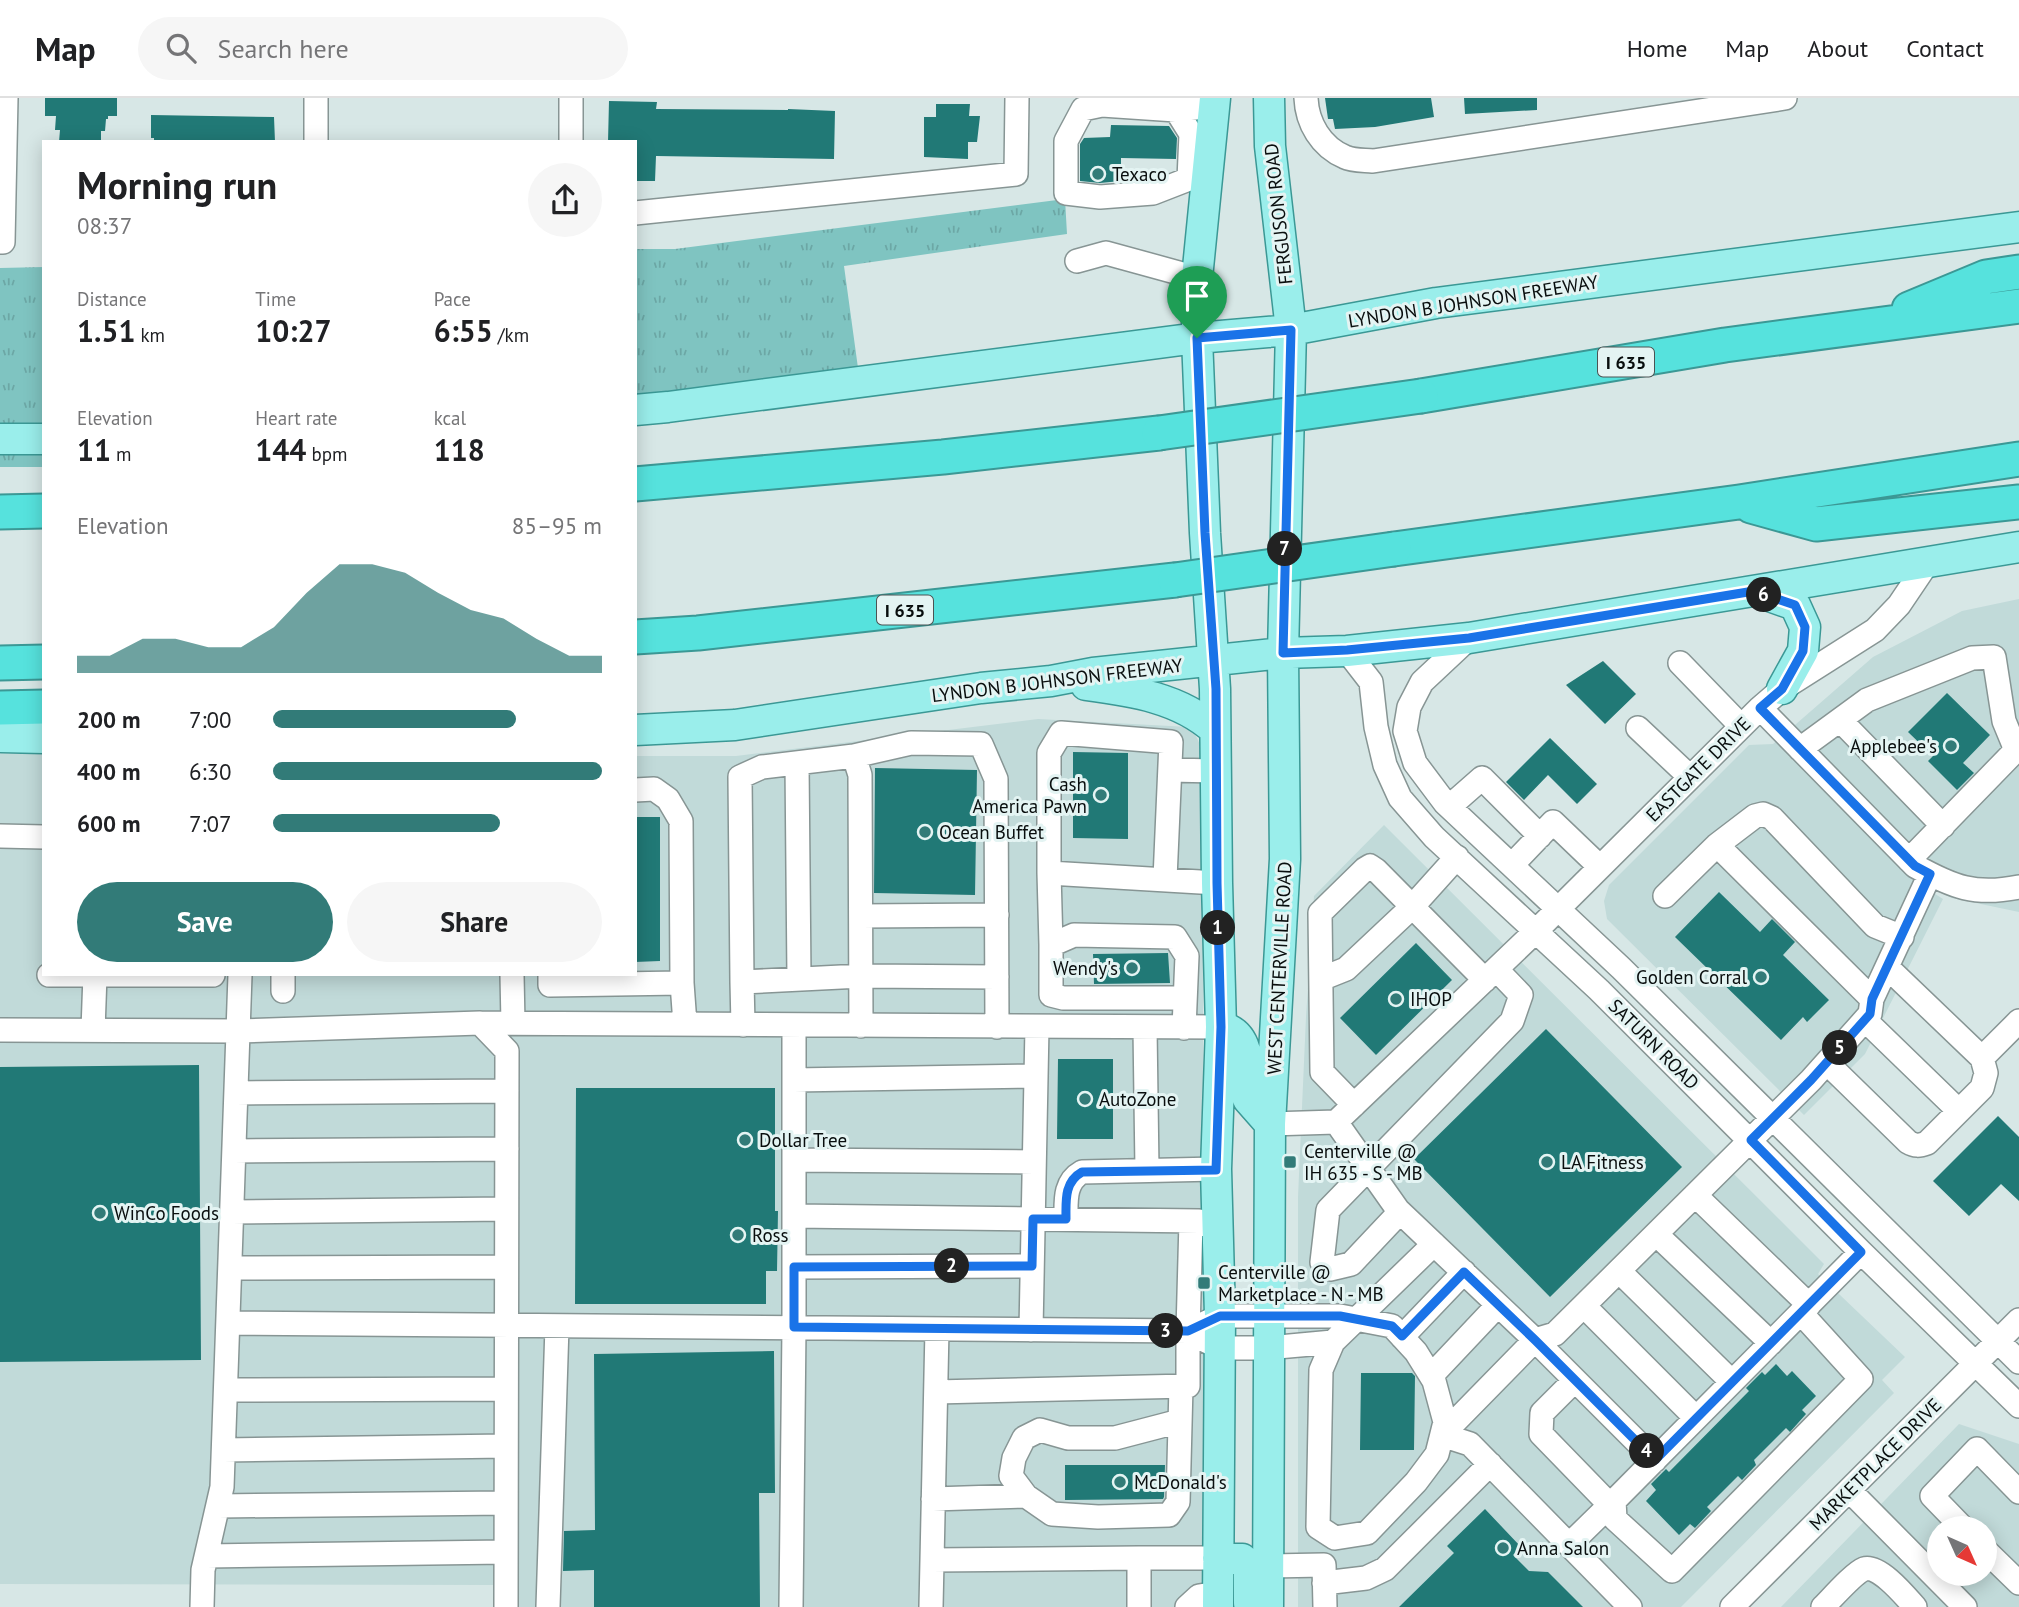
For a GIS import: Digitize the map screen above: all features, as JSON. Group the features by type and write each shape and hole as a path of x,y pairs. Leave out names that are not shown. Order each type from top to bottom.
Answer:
{"highway":[{"path":"1869,326 1986,277 2019,272"},
{"name":"I 635","path":"637,484 943,457 1159,433 1421,396 1725,345 2019,306"},
{"name":"I 635","path":"637,637 698,633 1175,580 1738,502 2019,459"},
{"path":"1738,502 1816,524 2019,502"},
{"path":"0,512 42,511"},
{"path":"637,648 698,633"},
{"path":"0,663 42,663"},
{"path":"0,708 42,707"}],"main road":[{"name":"FERGUSON ROAD","path":"1269,98 1270,146 1291,330"},
{"path":"1215,102 1198,179 1197,338 1205,533 1215,661 1221,1027 1216,1170 1205,1226 1220,1316 1218,1600"},
{"name":"LYNDON B JOHNSON FREEWAY","path":"637,410 1197,338 1291,330 1436,303 2019,227"},
{"name":"WEST CENTERVILLE ROAD","path":"1268,1607 1270,1125 1285,859 1283,653 1291,330"},
{"path":"0,439 42,439"},
{"name":"LYNDON B JOHNSON FREEWAY","path":"637,730 735,724 1093,673 1283,653 1347,650 1469,638 2019,547"},
{"path":"1754,591 1795,605 1805,627 1803,651 1782,689"},
{"path":"1051,681 1125,691 1165,701 1200,717 1215,730"},
{"path":"0,737 42,738"},
{"path":"1221,1027 1235,1032 1243,1042 1248,1099 1270,1125"},
{"path":"1218,1558 1242,1559 1249,1564 1249,1607"}],"street":[{"path":"0,242 6,98"},
{"path":"316,98 316,140"},
{"path":"570,98 571,140"},
{"path":"637,213 1016,174 1017,98"},
{"path":"1306,98 1307,114 1315,132 1329,147 1346,158 1373,161 1785,98"},
{"path":"1175,104 1191,134 1198,179 1153,193 1100,197 1066,193 1066,141 1083,108 1102,105 1215,102"},
{"path":"1077,261 1106,253 1197,278"},
{"name":"EASTGATE DRIVE","path":"1336,1122 1491,975 1760,708 1782,689 1875,630 1899,605 1928,562"},
{"name":"SATURN ROAD","path":"1469,638 1422,682 1409,707 1405,732 1415,762 1450,807 1621,968 2019,1362"},
{"name":"SATURN ROAD","path":"1347,650 1371,682 1376,727 1385,765 1400,798 1434,837 1537,930 2019,1406"},
{"path":"1800,749 1867,700 1972,658 1994,657 2004,721 2017,749 1909,860"},
{"path":"1680,663 1741,726"},
{"path":"1760,708 1915,866 1946,883 1972,891 2000,891 2019,887"},
{"path":"1840,720 1943,826"},
{"path":"1638,728 1690,777"},
{"path":"1031,1329 1036,1076 1042,1027 1051,995 1049,753 1061,733 1171,742 1165,880"},
{"path":"743,1025 740,778 762,767 854,756 911,743 981,744 996,779 997,1027"},
{"path":"854,756 860,775 861,1026"},
{"path":"797,763 799,979"},
{"path":"1170,770 1216,771"},
{"path":"1450,807 1482,778 1540,836"},
{"path":"637,790 653,789 668,799 681,821 682,983 685,1024"},
{"path":"1665,896 1717,845 1755,816 1763,814 1772,818 1875,926 1902,937"},
{"path":"1512,865 1553,822 1600,867"},
{"path":"0,836 42,837"},
{"path":"1717,845 1959,1111"},
{"path":"1321,979 1346,969 1412,907 1457,857"},
{"path":"1354,1105 1322,1072 1320,913 1370,866 1412,907 1491,975 1521,995 1513,1021 1328,1210 1322,1262 1330,1269 1351,1264 1400,1212"},
{"path":"1049,873 1217,883"},
{"path":"1442,1435 1535,1340 1555,1334 1584,1306 1827,1063 1869,1009 1930,874"},
{"path":"861,916 997,915"},
{"path":"1051,945 1074,935 1218,939"},
{"path":"1175,937 1187,956 1184,1028"},
{"path":"1827,1063 1913,1145 1927,1143 1982,1088 1986,1073 1982,1058 1888,968"},
{"path":"93,1030 95,976"},
{"path":"202,1607 203,1570 222,1487 240,976"},
{"path":"512,976 513,1023"},
{"path":"550,976 550,985 682,983"},
{"path":"743,982 861,976 997,978"},
{"path":"1051,995 1063,998 1185,998"},
{"path":"1146,1170 1151,1028 1157,998"},
{"path":"1982,1058 2019,1021"},
{"path":"0,1030 238,1031 480,1023 1221,1027"},
{"path":"480,1023 507,1051 506,1607"},
{"path":"791,1607 794,1025"},
{"path":"794,1080 1036,1076"},
{"path":"236,1093 507,1091"},
{"path":"1270,1125 1336,1122 1400,1212 1535,1340 1655,1460"},
{"path":"234,1151 506,1149"},
{"path":"794,1160 1034,1162"},
{"path":"1066,1219 1066,1193 1074,1177 1082,1172 1216,1170"},
{"path":"1576,1380 1542,1413 1541,1434 1612,1503 1615,1519 1672,1571 1861,1379 1805,1309 1695,1195"},
{"path":"232,1212 506,1209"},
{"path":"794,1216 1066,1219 1205,1226 1188,1331 1188,1386 936,1392"},
{"path":"1656,1234 1771,1343"},
{"path":"228,1323 1188,1331 1220,1316 1268,1315 1340,1316 1356,1319 1392,1326 1416,1352 1434,1381 1445,1422 1437,1454 1416,1482 1367,1533 1335,1538 1318,1527 1321,1370 1333,1342 1356,1319 1434,1244"},
{"path":"1569,1545 1861,1252"},
{"path":"230,1268 506,1266"},
{"path":"794,1267 1032,1266"},
{"path":"1619,1271 1732,1382"},
{"path":"1402,1336 1464,1272"},
{"path":"1431,1376 1498,1305"},
{"path":"1584,1306 1696,1418"},
{"name":"MARKETPLACE DRIVE","path":"1732,1607 2019,1320"},
{"path":"548,1607 557,1326"},
{"path":"931,1607 937,1329"},
{"path":"1188,1331 1220,1348 1268,1348 1333,1342"},
{"path":"1180,1421 1115,1438 1068,1438 1040,1430 1024,1438 1014,1458 1011,1476 1026,1496 1052,1514 1098,1517 1169,1515 1178,1503 1181,1387"},
{"path":"226,1390 506,1389"},
{"path":"1442,1435 1470,1444 1630,1607"},
{"path":"224,1450 506,1446"},
{"path":"1952,1516 1932,1496 1977,1449 2019,1492"},
{"path":"1324,1583 1366,1578 1385,1569 1490,1464"},
{"path":"1849,1490 1965,1607"},
{"path":"933,1499 1026,1496"},
{"path":"218,1506 506,1503"},
{"path":"206,1556 506,1552"},
{"path":"1139,1558 1139,1607"},
{"path":"932,1560 1218,1558"},
{"path":"1997,1562 2019,1583"},
{"path":"1268,1566 1324,1564 1325,1607"},
{"path":"1823,1607 1864,1569 1883,1574 1915,1607"},
{"path":"1186,1607 1199,1595 1218,1600"}],"shaded area":[{"path":"2019,599 2019,912 1952,898 1910,878 1943,899 1865,1054 1804,1115 1607,919 1604,901 1609,885 1749,745 1773,744 1873,657 1962,611"},
{"path":"1038,719 1189,727 1197,738 1203,752 1203,1607 496,1607 496,1585 0,1584 0,754 42,754 42,976 637,976 637,756 736,756"},
{"path":"1384,825 1824,1264 1818,1274 1905,1357 1882,1380 1894,1393 1681,1607 1298,1607 1298,1197 1314,896"},
{"path":"1959,1424 2019,1444 2019,1607 1781,1607"}],"green space":[{"path":"1065,199 1067,234 844,266 858,368 637,407 637,249 675,249"},
{"path":"42,267 42,467 0,467 0,268"}],"building":[{"path":"45,98 117,98 117,116 108,116 106,119 101,140 59,140 60,130 55,130 56,116 45,116"},
{"path":"1325,98 1431,98 1434,117 1375,127 1335,129 1333,119 1328,119"},
{"path":"1464,98 1537,98 1537,110 1465,114"},
{"path":"609,101 657,102 656,109 835,111 834,159 656,156 655,181 637,181 637,140 608,140"},
{"path":"936,104 970,104 969,116 980,116 977,142 968,142 968,159 924,157 924,117 936,117"},
{"path":"151,115 274,117 275,140 151,138"},
{"path":"1111,125 1169,126 1177,138 1176,159 1121,158 1121,181 1080,181 1080,144 1084,138 1110,137"},
{"path":"1603,661 1636,694 1605,724 1566,685"},
{"name":"Applebee's","path":"1947,693 1990,735 1963,763 1974,773 1957,790 1928,761 1933,756 1908,732"},
{"path":"1550,738 1597,784 1577,804 1548,775 1524,800 1506,782"},
{"name":"Cash America Pawn","path":"1073,752 1128,753 1128,839 1073,838"},
{"name":"Ocean Buffet","path":"875,768 977,770 975,895 874,893"},
{"path":"637,817 660,817 660,961 637,962"},
{"name":"Golden Corral","path":"1719,892 1760,932 1772,919 1795,942 1783,955 1829,1000 1807,1022 1803,1017 1781,1040 1675,937"},
{"name":"IHOP","path":"1416,943 1452,980 1376,1055 1340,1018"},
{"name":"Wendy's","path":"1168,953 1170,983 1094,984 1093,954"},
{"name":"LA Fitness","path":"1546,1029 1682,1167 1550,1297 1414,1159"},
{"name":"AutoZone","path":"1058,1059 1113,1059 1113,1139 1057,1139"},
{"name":"WinCo Foods","path":"199,1065 201,1360 0,1362 0,1067"},
{"path":"576,1088 775,1088 777,1271 766,1271 766,1304 575,1304"},
{"path":"1998,1116 2019,1137 2019,1201 2001,1184 1969,1216 1933,1181"},
{"path":"774,1351 775,1493 759,1493 760,1607 594,1607 594,1570 563,1571 564,1531 595,1530 594,1354"},
{"path":"1776,1364 1787,1376 1792,1371 1816,1396 1802,1410 1806,1414 1790,1432 1786,1428 1754,1460 1756,1465 1742,1480 1738,1476 1707,1507 1711,1511 1695,1528 1690,1524 1679,1535 1646,1501 1656,1490 1651,1484 1666,1469 1669,1472 1749,1391 1746,1388 1762,1372 1765,1375"},
{"path":"1361,1373 1412,1373 1415,1376 1414,1450 1360,1450"},
{"name":"McDonald's","path":"1065,1465 1165,1465 1164,1497 1065,1500"},
{"path":"1485,1509 1521,1547 1513,1555 1529,1571 1548,1572 1583,1607 1399,1607 1454,1553 1447,1546"}],"place":[{"name":"Texaco","path":"1098,174"},
{"name":"Applebee's","path":"1951,746"},
{"name":"Cash America Pawn","path":"1101,795"},
{"name":"Ocean Buffet","path":"925,832"},
{"name":"Wendy's","path":"1132,968"},
{"name":"Golden Corral","path":"1761,977"},
{"name":"IHOP","path":"1396,999"},
{"name":"AutoZone","path":"1085,1099"},
{"name":"Dollar Tree","path":"745,1140"},
{"name":"Centerville @ IH 635 - S - MB","path":"1290,1162"},
{"name":"LA Fitness","path":"1547,1162"},
{"name":"WinCo Foods","path":"100,1213"},
{"name":"Ross","path":"738,1235"},
{"name":"Centerville @ Marketplace - N - MB","path":"1204,1283"},
{"name":"McDonald's","path":"1120,1482"},
{"name":"Anna Salon","path":"1503,1548"}],"route":[{"path":"1291,330 1283,653 1347,650 1469,638 1754,591 1795,605 1805,627 1803,651 1782,689 1760,708 1915,866 1930,874 1872,999 1870,1014 1811,1080 1751,1140 1861,1252 1655,1460 1464,1272 1402,1336 1392,1326 1340,1316 1220,1316 1188,1331 794,1327 794,1267 1032,1266 1033,1219 1066,1219 1066,1193 1074,1177 1082,1172 1216,1170 1221,1027 1216,689 1205,533 1197,338 1291,330"}]}
